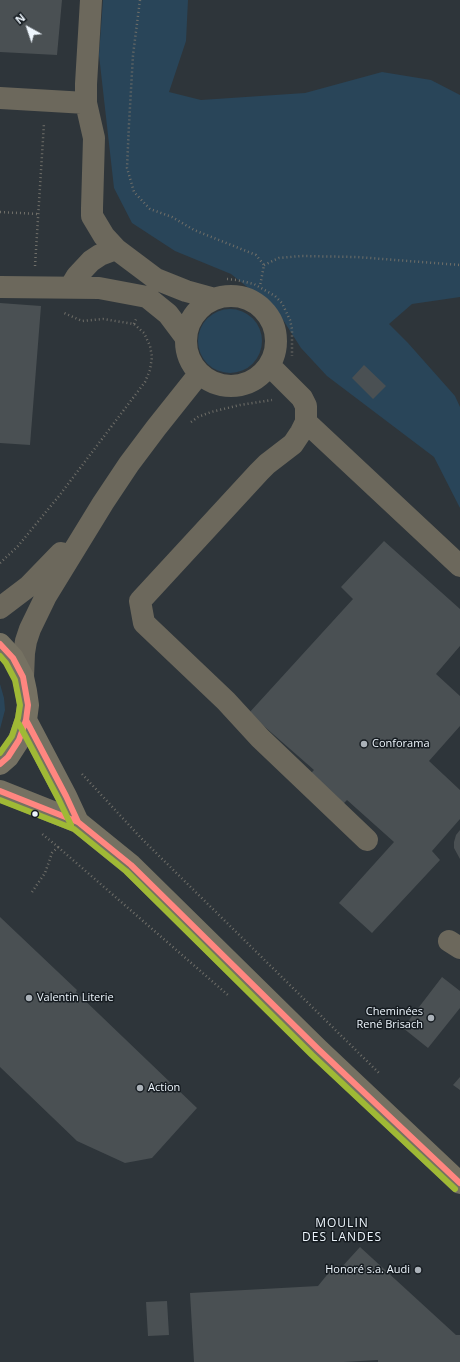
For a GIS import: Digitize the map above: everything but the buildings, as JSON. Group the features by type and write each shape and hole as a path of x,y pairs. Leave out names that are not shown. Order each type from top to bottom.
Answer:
{"main road":[{"path":"0,644 13,658 23,678 28,705 26,720 19,740 8,757 0,764"},
{"path":"26,720 78,822"},
{"path":"0,790 78,822 131,865 318,1049 460,1183"}],"street":[{"path":"91,0 86,103 94,138 92,216 104,236 116,249 156,279 186,291 214,299"},
{"path":"0,98 86,103"},
{"path":"71,286 77,276 91,261 100,255 116,249"},
{"path":"0,287 71,286 99,288 147,297 168,314 186,338"},
{"path":"228,296 242,297 256,303 266,312 273,324 276,338 275,352 270,365 261,375 249,382 236,386 223,386 210,381 199,374 191,363 187,351 186,338 188,326 195,314 203,305 214,299 228,296"},
{"path":"270,365 302,398 306,406 306,422 293,444 258,472 140,601 144,623 226,701 260,738 367,840"},
{"path":"23,678 24,653 30,629 46,596 103,503 148,438 199,374"},
{"path":"306,422 460,566"},
{"path":"0,608 29,586 50,566 103,503"}],"path":[{"path":"140,0 134,55 127,168 134,192 150,209 172,217 194,230 256,255 264,265 260,286"},
{"path":"34,287 45,100"},
{"path":"0,212 38,214"},
{"path":"264,265 279,258 301,256 357,257 460,265"},
{"path":"0,563 18,546 32,529 145,382 152,363 150,346 144,333 134,324"},
{"path":"187,425 198,417 211,412 240,405 275,400"},
{"path":"81,773 141,838 385,1079"},
{"path":"32,892 45,873 52,853 58,846 36,829"}],"shaded area":[{"path":"103,0 188,0 186,41 169,92 201,100 305,93 382,72 431,80 460,95 460,297 412,304 389,324 455,396 460,407 460,508 434,457 327,376 301,348 278,312 231,274 175,251 132,223 114,188 99,55"},
{"path":"230,309 242,311 253,318 260,329 262,341 260,353 253,364 242,371 230,373 218,371 207,364 200,353 198,341 200,329 207,318 218,311"},
{"path":"0,684 4,698 5,710 0,729"}],"transit line":[{"path":"0,644 13,658 23,677 28,705 26,720 19,740 8,757 0,764"},
{"path":"0,656 6,663 15,680 20,705 18,718 12,736 0,753"},
{"path":"26,720 78,822"},
{"path":"19,724 71,825"},
{"path":"0,791 78,822 131,865 318,1049 460,1183"},
{"path":"0,800 74,829 126,871 312,1055 455,1189"}],"place":[{"name":"Conforama","path":"364,744"},
{"name":"Valentin Literie","path":"29,998"},
{"name":"Cheminées René Brisach","path":"431,1018"},
{"name":"Action","path":"140,1088"},
{"name":"Honoré s.a. Audi","path":"418,1270"}],"district":[{"name":"MOULIN DES LANDES","path":"342,1231"}]}
